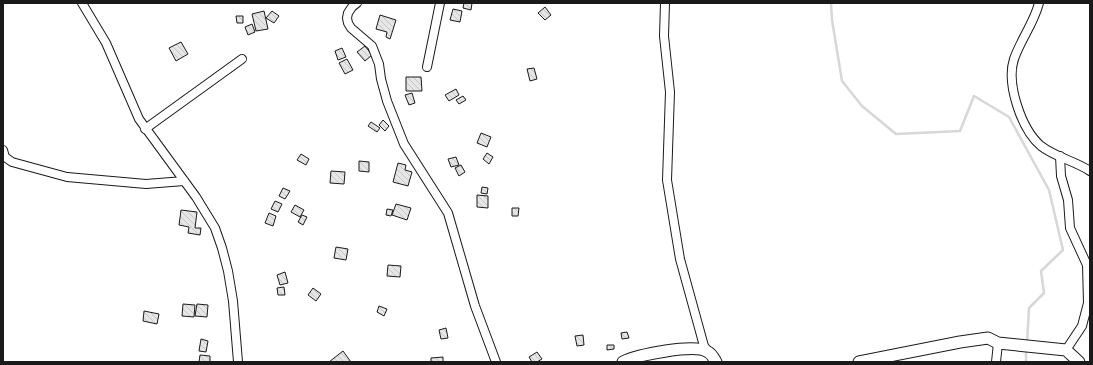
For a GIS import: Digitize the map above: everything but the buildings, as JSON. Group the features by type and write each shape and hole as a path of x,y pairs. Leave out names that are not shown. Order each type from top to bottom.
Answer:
{"main road":[{"path":"860,362 960,342 988,338 998,343 1066,350 1079,362"},
{"path":"623,362 678,349 695,348 708,351 716,362"}],"street":[{"path":"82,3 106,43 132,105 145,129 165,153 215,228 228,271 233,301 238,362"},
{"path":"357,3 348,13 348,23 351,28 372,46 379,64 381,79 387,101 404,144 448,213 475,306 496,362"},
{"path":"427,67 440,3"},
{"path":"665,3 664,36 670,92 667,180 680,259 704,346 708,351"},
{"path":"1039,3 1035,16 1019,45 1013,61 1012,76 1014,94 1023,120 1032,136 1041,146 1090,171"},
{"path":"145,129 242,59"},
{"path":"3,150 5,157 12,162 67,177 146,184 184,181"},
{"path":"1060,156 1061,176 1068,200 1070,228 1087,265 1088,303 1082,326 1066,350"},
{"path":"996,362 998,343"}],"waterway":[{"path":"831,3 832,20 842,81 862,106 896,134 960,131 974,96 1009,117 1049,190 1063,250 1041,271 1044,293 1029,308 1027,344"},
{"path":"1026,349 1026,362"}]}
